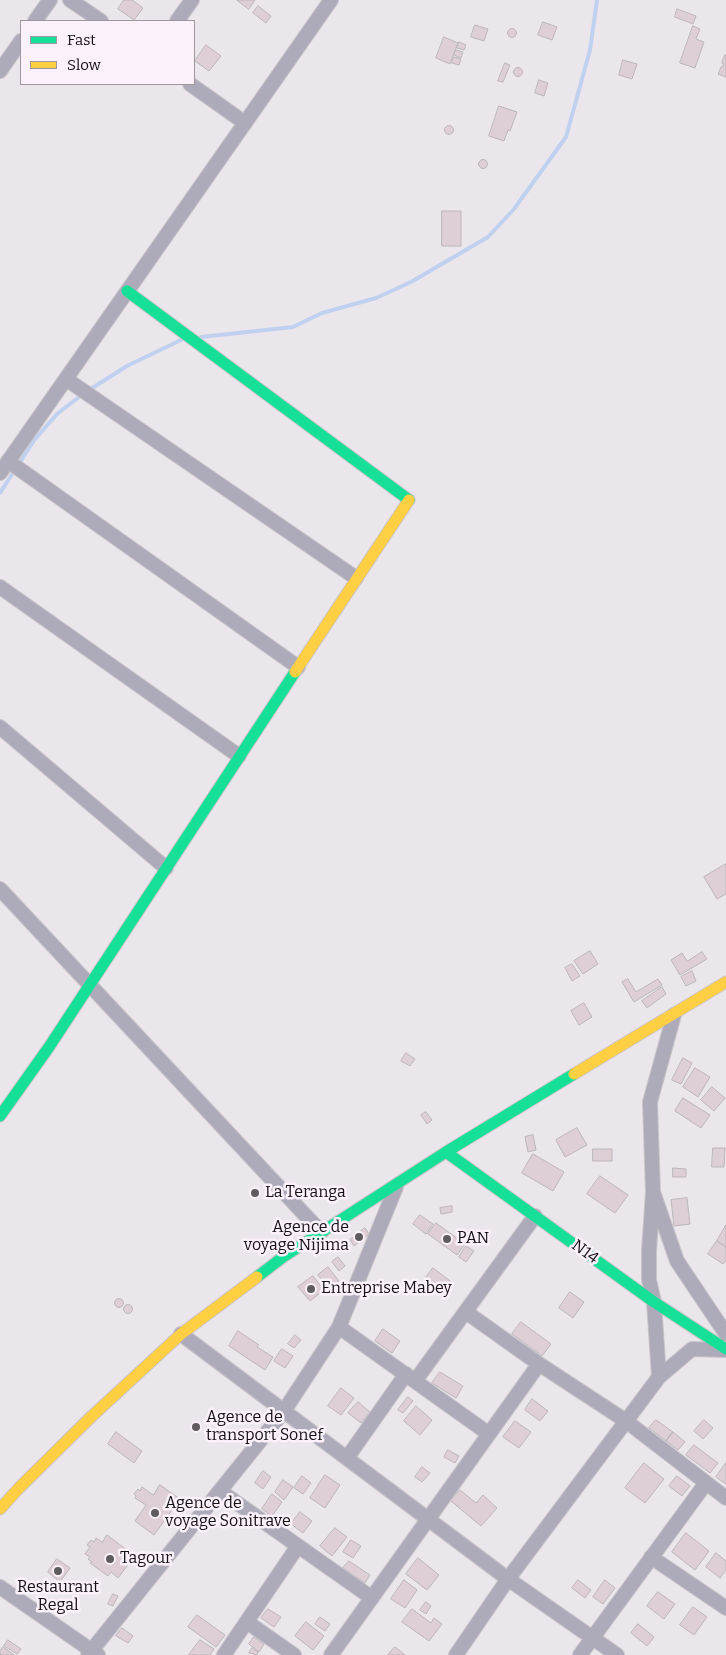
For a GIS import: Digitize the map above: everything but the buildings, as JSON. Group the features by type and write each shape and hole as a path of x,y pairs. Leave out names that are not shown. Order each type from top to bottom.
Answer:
{"main road":[{"path":"0,1116 49,1047 409,500 128,291"},
{"path":"0,1509 92,1416 181,1334 283,1257 446,1152 726,982"},
{"name":"N14","path":"446,1152 654,1302 726,1350"}],"street":[{"path":"36,20 50,0"},
{"path":"70,0 100,20"},
{"path":"178,20 192,0"},
{"path":"298,667 4,467 331,0"},
{"path":"0,71 20,42"},
{"path":"191,85 245,123"},
{"path":"66,379 356,578"},
{"path":"0,587 239,756"},
{"path":"0,727 166,868"},
{"path":"0,889 321,1232"},
{"path":"659,1377 654,1302 649,1280 653,1192 650,1102 674,1014"},
{"path":"0,1587 93,1653 284,1411 339,1327 398,1182"},
{"path":"653,1192 677,1261 726,1334"},
{"path":"347,1458 466,1312 535,1216"},
{"path":"466,1312 539,1364 626,1421 726,1498"},
{"path":"339,1327 489,1434"},
{"path":"181,1334 508,1579 617,1655"},
{"path":"456,1655 508,1579 659,1377 692,1349 726,1350"},
{"path":"331,1655 539,1364"},
{"path":"580,1655 706,1482"},
{"path":"220,1491 372,1598"},
{"path":"224,1655 298,1546"},
{"path":"652,1557 724,1602"},
{"path":"247,1622 294,1655"}],"waterway":[{"path":"201,337 293,327 322,313 376,298 411,282 488,237 514,209 566,137 590,50 597,0"},
{"path":"89,390 127,366 181,340"},
{"path":"0,493 35,439 57,414 83,394"}],"traffic: fast":[{"path":"127,291 409,500"},
{"path":"0,1116 49,1047 295,672"},
{"path":"257,1277 283,1257 446,1152 574,1074"},
{"path":"446,1152 654,1302 726,1349"}],"traffic: slow":[{"path":"295,672 409,500"},
{"path":"574,1074 726,982"},
{"path":"0,1509 92,1416 181,1334 257,1277"}],"place":[{"name":"La Teranga","path":"255,1193"},
{"name":"Agence de voyage Nijima","path":"359,1237"},
{"name":"PAN","path":"447,1239"},
{"name":"Entreprise Mabey","path":"311,1289"},
{"name":"Agence de transport Sonef","path":"196,1427"},
{"name":"Agence de voyage Sonitrave","path":"155,1513"},
{"name":"Tagour","path":"110,1559"},
{"name":"Restaurant Regal","path":"58,1571"}]}
